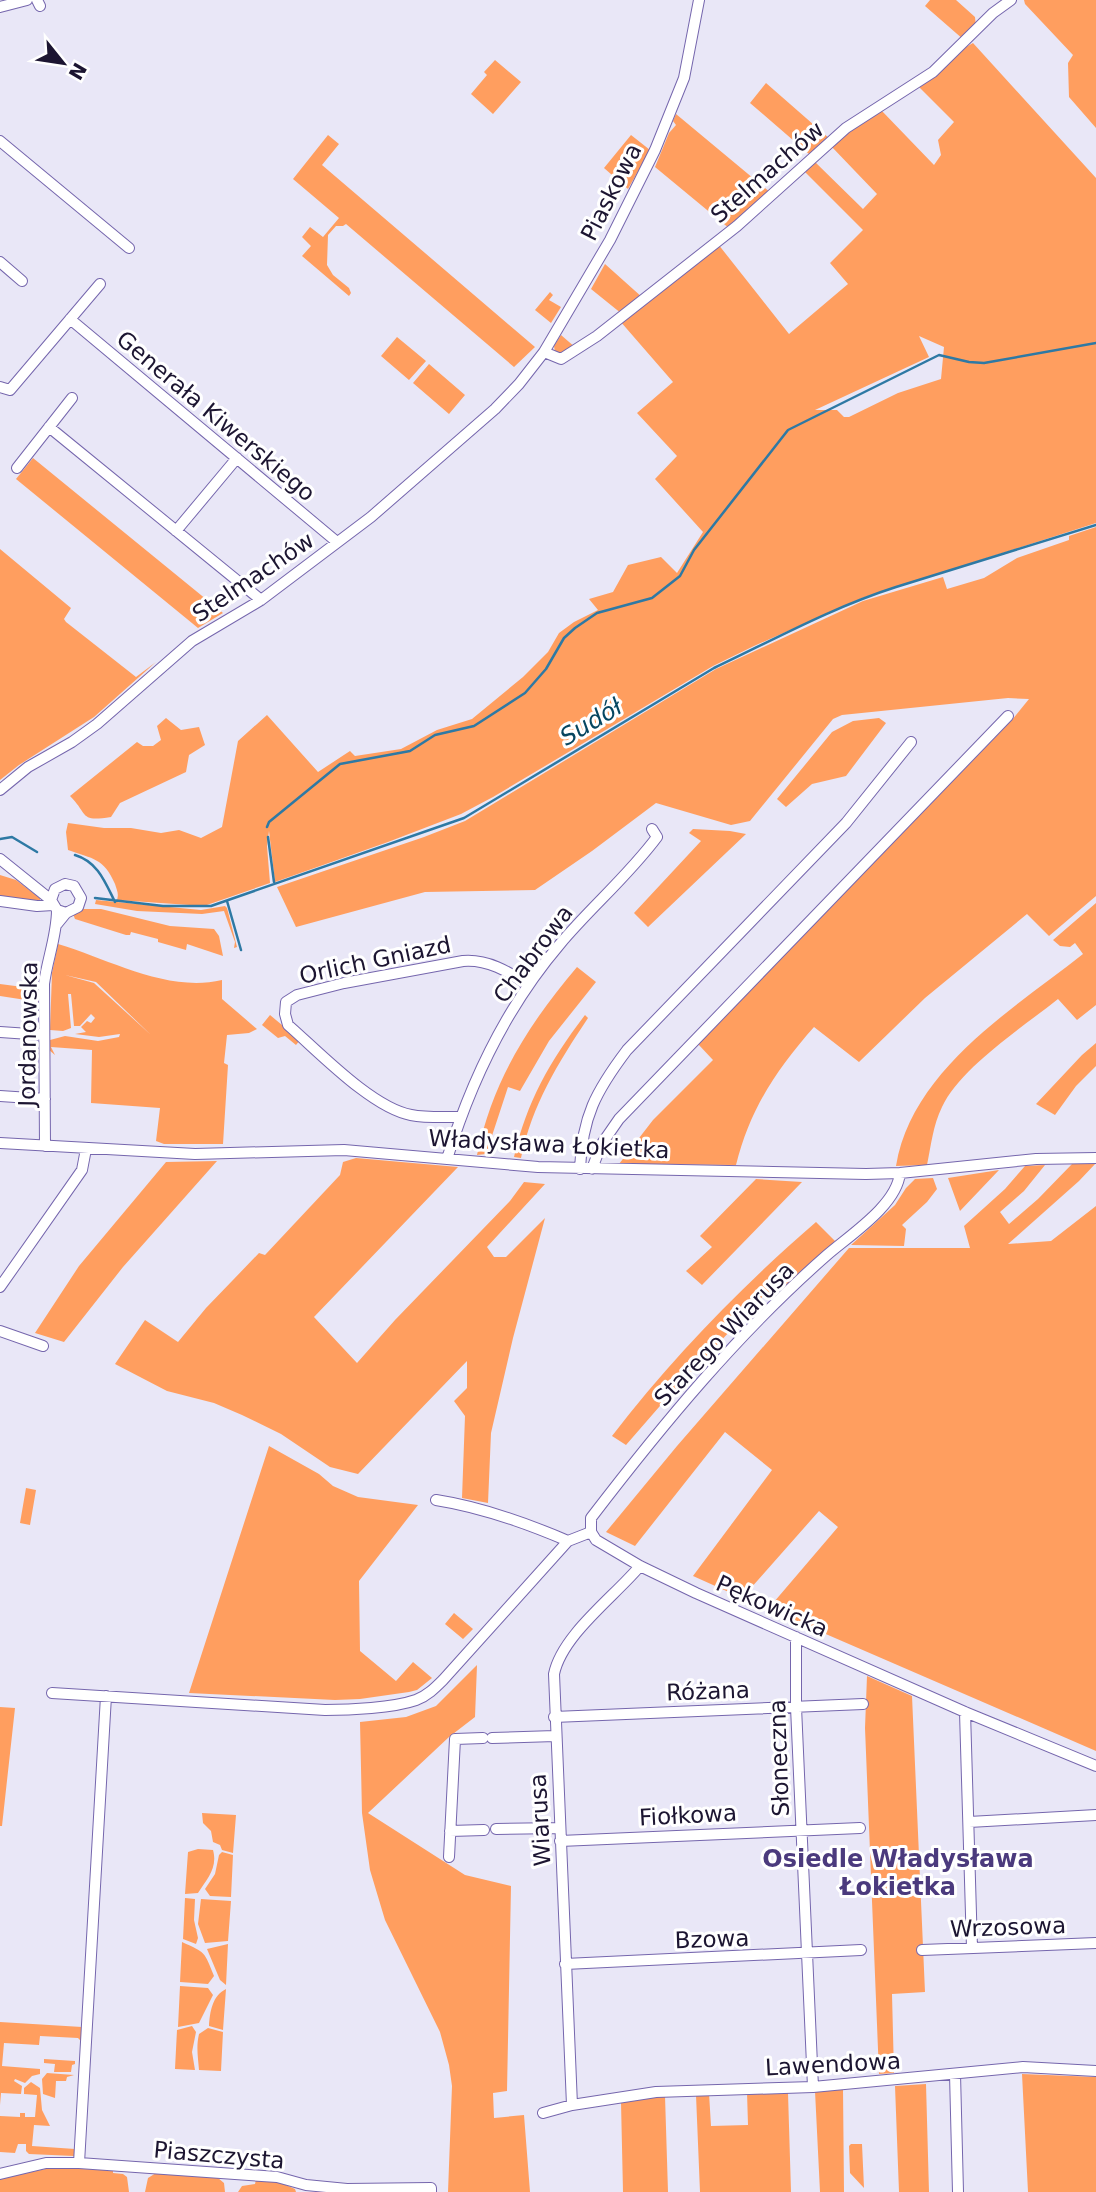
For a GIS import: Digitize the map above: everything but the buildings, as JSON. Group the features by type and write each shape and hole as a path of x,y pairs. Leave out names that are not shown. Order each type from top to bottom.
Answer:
{"street":[{"path":"0,7 26,0"},
{"name":"Piaskowa","path":"519,384 544,352 610,240 665,129 684,78 699,0"},
{"name":"Stelmachów","path":"544,352 561,359 597,336 737,226 846,128 933,72 993,13 1011,0"},
{"path":"0,141 129,248"},
{"path":"0,262 22,281"},
{"path":"3,389 10,390 100,284"},
{"name":"Generała Kiwerskiego","path":"70,319 337,542"},
{"name":"Stelmachów","path":"0,790 28,767 97,724 192,641 261,600 337,542 409,484 495,409 519,384"},
{"path":"17,468 72,398"},
{"path":"49,427 261,600"},
{"path":"176,531 237,458"},
{"path":"400,474 409,484"},
{"path":"592,1169 601,1145 619,1119 1008,716"},
{"path":"580,1169 586,1118 604,1082 626,1050 846,823 911,743"},
{"name":"Chabrowa","path":"447,1159 478,1073 528,985 590,910 646,852 657,837 652,829"},
{"path":"0,859 57,907"},
{"path":"0,901 75,910 79,905 80,893 74,886 69,884 57,887 26,879"},
{"path":"57,887 53,892 57,907"},
{"name":"Jordanowska","path":"45,1146 44,985 47,958 57,924 57,907"},
{"name":"Orlich Gniazd","path":"460,1118 412,1116 387,1108 361,1089 288,1025 286,1002 297,995 344,983 474,960 508,971 528,985"},
{"path":"0,1032 44,1035"},
{"path":"0,1096 45,1099"},
{"name":"Władysława Łokietka","path":"0,1143 195,1154 344,1150 580,1169 900,1174 1036,1159 1096,1158"},
{"path":"0,1287 82,1170 86,1149"},
{"name":"Starego Wiarusa","path":"591,1532 592,1518 651,1440 753,1327 824,1258 883,1207 897,1189 900,1174"},
{"path":"0,1331 43,1346"},
{"path":"436,1500 462,1504 568,1541"},
{"path":"52,1693 335,1710 414,1701 443,1680 568,1541 591,1532"},
{"name":"Pękowicka","path":"591,1532 596,1540 687,1589 965,1712 1096,1766"},
{"name":"Wiarusa","path":"572,2105 554,1674 562,1651 640,1566"},
{"name":"Słoneczna","path":"796,1637 796,1707 813,2087"},
{"path":"79,2163 106,1696"},
{"name":"Różana","path":"554,1717 863,1704"},
{"path":"965,1712 971,1948"},
{"path":"449,1857 455,1739 555,1736"},
{"path":"969,1822 1096,1815"},
{"path":"496,1829 560,1828"},
{"name":"Fiołkowa","path":"560,1841 860,1828"},
{"path":"450,1831 484,1830"},
{"name":"Wrzosowa","path":"922,1950 1096,1943"},
{"name":"Bzowa","path":"565,1964 861,1950"},
{"name":"Lawendowa","path":"572,2105 656,2092 813,2087 1023,2067 1096,2071"},
{"path":"955,2074 958,2192"},
{"path":"543,2113 572,2105"},
{"name":"Piaszczysta","path":"0,2174 46,2163 79,2163 278,2177 306,2185 347,2189 430,2188 431,2192"}],"shaded area":[{"path":"930,0 956,0 975,17 976,27 964,40 925,6"},
{"path":"1024,0 1096,0 1096,128 1069,97 1068,63 1073,55"},
{"path":"973,43 1096,178 1096,523 862,598 754,646 713,666 493,797 461,814 388,842 275,882 269,831 267,846 270,883 204,906 117,900 115,884 107,869 91,858 68,850 68,823 161,833 179,830 201,838 222,827 238,741 267,715 318,772 350,751 355,756 401,749 437,730 472,719 523,677 548,652 559,633 598,610 589,599 613,592 628,565 661,557 677,573 703,532 655,479 677,456 637,413 673,382 620,321 718,244 789,334 848,284 830,263 863,230 803,170 814,161 863,209 877,194 831,146 848,129 881,110 934,165 941,155 938,140 954,122 918,86 959,51","holes":["919,336 944,347 941,379 898,393 849,417 844,417 837,410 815,410 929,357"]},
{"path":"495,60 521,82 493,114 471,94 487,75 484,72"},
{"path":"766,83 830,139 809,154 750,103"},
{"path":"676,114 771,193 730,229 655,167 669,133 676,125 673,121"},
{"path":"328,135 339,144 322,165 535,347 514,367 346,224 336,226 328,235 327,265 333,275 349,288 349,296 302,256 311,246 302,237 310,227 323,237 339,218 293,179"},
{"path":"631,135 650,150 628,189 604,168"},
{"path":"605,264 643,298 622,314 591,289"},
{"path":"550,292 553,295 549,300 561,307 551,323 535,310"},
{"path":"561,335 576,348 566,354 555,352 554,346"},
{"path":"397,337 426,361 409,380 381,356"},
{"path":"429,364 465,395 449,414 413,383"},
{"path":"33,458 223,613 198,628 16,479"},
{"path":"1096,527 1096,896 1049,936 1027,914 925,998 859,1062 814,1027 766,1091 749,1126 736,1165 619,1164 653,1120 713,1060 698,1044 1012,720 1029,699 1008,698 842,715 833,719 750,821 731,825 656,803 535,890 425,892 296,927 277,887 465,821 716,669 863,601 943,577 947,589 984,578 1017,558 1069,540 1069,536"},
{"path":"0,549 71,608 64,619 66,622 136,677 156,662 94,717 0,780"},
{"path":"166,718 181,730 199,727 205,745 189,755 186,772 120,803 111,817 89,818 70,796 137,742 143,746 153,746 161,740 157,726"},
{"path":"879,718 886,723 846,776 812,784 786,807 777,799 832,732 853,721"},
{"path":"693,829 746,834 648,927 634,913 701,841 689,833"},
{"path":"0,875 16,880 40,898 40,902 0,897"},
{"path":"96,900 201,910 225,906 237,947 234,948 235,942 224,911 202,914 137,911 95,904"},
{"path":"1096,903 1096,1005 1077,1020 1058,999 994,1048 963,1077 942,1107 934,1128 927,1165 896,1166 906,1132 922,1100 943,1072 997,1020 1083,954 1075,943 1070,947 1060,946 1053,940"},
{"path":"82,909 101,909 170,926 214,929 219,936 223,956 187,944 186,950 131,932 126,935 75,919 73,914"},
{"path":"58,944 159,978 201,983 222,980 222,999 257,1029 249,1033 227,1035 223,1144 164,1144 156,1141 160,1108 91,1103 92,1050 51,1047 55,1055 49,1050 50,1040 65,1036 98,1041 119,1037 120,1034 99,1037 75,1034 86,1032 81,1027 95,1018 91,1014 80,1026 74,1026 71,994 68,994 71,1028 63,1031 50,1030 52,973","holes":["65,975 96,982 151,1035 94,983"]},
{"path":"577,967 596,982 549,1041 520,1091 508,1087 486,1154 477,1155 492,1102 515,1055 543,1010"},
{"path":"0,984 38,989 39,1002 0,996"},
{"path":"270,1015 300,1040 296,1045 285,1036 278,1038 262,1025"},
{"path":"585,1015 588,1018 539,1102 521,1158 514,1157 541,1082"},
{"path":"1096,1043 1096,1066 1076,1086 1055,1115 1036,1104 1082,1055"},
{"path":"356,1158 458,1167 314,1317 357,1363 510,1201 524,1182 545,1184 487,1247 494,1257 506,1257 545,1218 491,1433 488,1503 462,1498 465,1416 454,1401 467,1388 467,1361 358,1474 330,1467 281,1434 242,1415 214,1403 167,1391 115,1364 145,1320 178,1342 206,1308 259,1253 265,1255 340,1175 343,1162"},
{"path":"217,1161 123,1267 64,1342 35,1333 79,1266 166,1162"},
{"path":"1096,1163 1008,1244 1051,1241 1096,1206 1096,1751 768,1609 838,1527 819,1511 742,1598 693,1576 772,1470 725,1432 635,1546 606,1532 849,1248 970,1248 964,1226 1005,1189 1025,1166 1045,1165 1024,1191 1000,1212 1009,1224 1072,1164"},
{"path":"999,1170 960,1211 948,1178"},
{"path":"933,1178 937,1189 902,1225 906,1229 904,1246 851,1245 895,1205 915,1179"},
{"path":"756,1179 802,1182 702,1285 686,1271 712,1247 700,1236"},
{"path":"816,1222 835,1241 776,1296 766,1293 626,1445 612,1436 709,1324 761,1271"},
{"path":"269,1446 319,1474 333,1486 358,1497 418,1505 359,1581 360,1651 396,1681 413,1662 432,1678 417,1690 335,1700 189,1693"},
{"path":"26,1488 36,1490 30,1525 20,1523"},
{"path":"454,1613 473,1629 463,1639 445,1624"},
{"path":"477,1665 475,1717 449,1737 368,1813 465,1875 511,1886 507,2091 493,2093 494,2118 524,2115 530,2192 448,2192 452,2086 449,2065 440,2032 385,1920 370,1870 362,1813 360,1722 406,1717 436,1706"},
{"path":"867,1676 912,1696 925,1992 892,1994 894,2073 879,2074 865,1728"},
{"path":"0,1707 15,1708 2,1826 0,1826"},
{"path":"202,1813 236,1815 233,1853 222,1850 220,1845 213,1842 211,1831 203,1823"},
{"path":"198,1849 213,1850 213,1868 198,1893 185,1894 188,1852"},
{"path":"222,1852 233,1855 231,1897 210,1896 205,1889 215,1874"},
{"path":"185,1898 195,1899 194,1920 198,1938 196,1944 183,1939"},
{"path":"201,1899 231,1901 228,1941 205,1943 198,1924"},
{"path":"182,1942 206,1957 214,1976 208,1984 180,1982"},
{"path":"228,1944 226,1985 220,1980 207,1949"},
{"path":"180,1986 208,1988 213,1995 199,2023 178,2027"},
{"path":"226,1989 223,2030 209,2026 215,2000"},
{"path":"0,2022 82,2027 81,2041 78,2038 40,2036 39,2045 4,2043 2,2066 40,2069 40,2074 32,2076 25,2083 15,2079 14,2081 22,2086 21,2094 1,2093 0,2105"},
{"path":"192,2026 196,2032 192,2052 195,2070 175,2069 177,2030"},
{"path":"208,2028 223,2032 221,2071 199,2070 199,2034"},
{"path":"44,2059 75,2061 75,2064 72,2065 71,2072 54,2072 55,2064 44,2063"},
{"path":"47,2073 74,2075 67,2077 66,2081 56,2081 55,2098 43,2094 42,2079"},
{"path":"1022,2074 1096,2077 1096,2192 1028,2192"},
{"path":"31,2082 40,2088 42,2110 50,2126 34,2125 32,2146 75,2149 74,2156 29,2154 26,2144 18,2144 15,2153 0,2152 0,2116 20,2117 20,2113 25,2113 25,2117 35,2117 37,2095 24,2094 24,2088"},
{"path":"926,2084 929,2192 899,2192 895,2086"},
{"path":"843,2089 844,2192 820,2192 815,2091"},
{"path":"747,2092 788,2093 791,2192 700,2192 696,2095 709,2093 711,2126 748,2125"},
{"path":"665,2096 668,2192 623,2192 621,2102"},
{"path":"851,2144 862,2144 864,2188 850,2173"},
{"path":"50,2168 113,2170 113,2173 127,2177 129,2192 0,2192 0,2179"},
{"path":"156,2173 218,2178 224,2183 225,2192 145,2192 148,2178"},
{"path":"256,2180 279,2182 296,2192 238,2192 242,2186 255,2184"}],"waterway":[{"path":"267,827 269,822 340,764 410,751 435,735 474,726 525,693 546,669 564,638 575,628 597,613 652,598 680,576 694,550 788,430 939,355 984,363 1096,343"},
{"name":"Sudół","path":"95,898 163,906 211,906 464,818 714,668 804,624 896,587 1096,525"},
{"path":"0,839 12,837 37,852"},
{"path":"268,837 274,882"},
{"path":"75,855 90,862 104,880 115,902"},
{"path":"227,901 241,950"}],"district":[{"name":"Osiedle Władysława Łokietka","path":"898,1873"}]}
